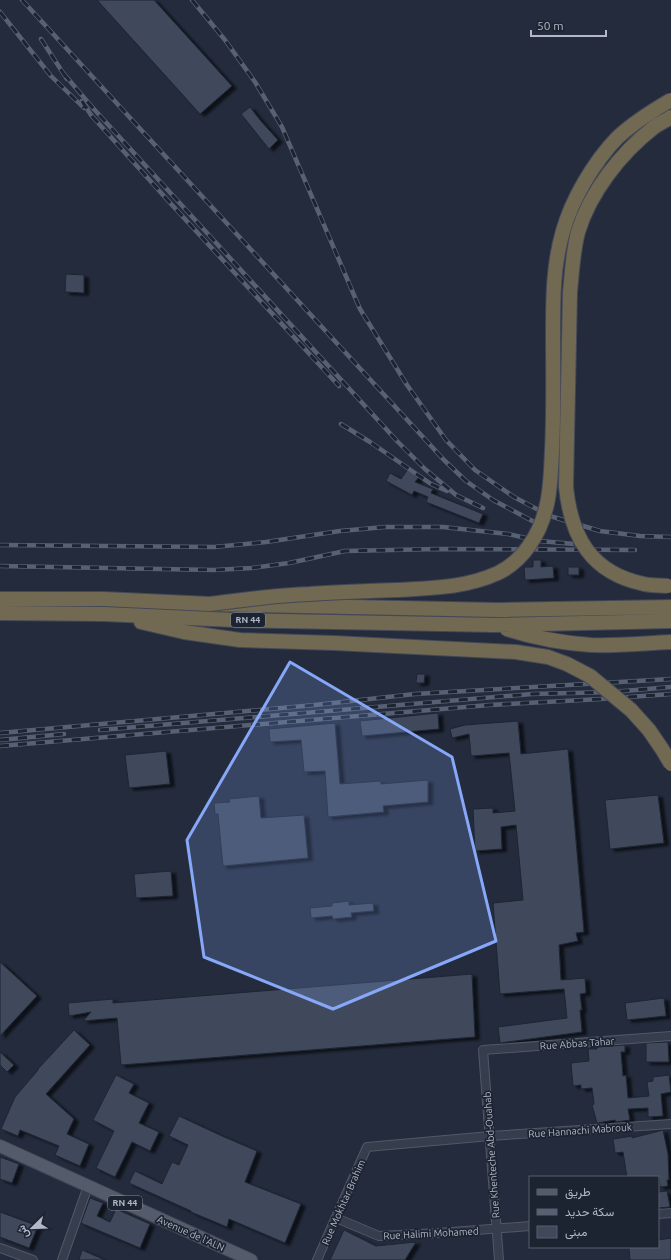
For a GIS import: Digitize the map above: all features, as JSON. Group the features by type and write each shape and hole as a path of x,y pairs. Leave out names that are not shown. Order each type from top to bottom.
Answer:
{"highway":[{"path":"210,604 306,594 445,588 475,582 500,572 524,554 540,528 549,493 553,427 553,295 555,262 563,229 575,200 594,167 617,138 643,117 671,100"},
{"path":"670,586 645,585 631,581 602,566 590,555 580,540 574,526 568,503 566,480 570,292 572,262 578,231 590,205 606,178 629,149 654,127 671,117"},
{"path":"0,599 104,599 210,604 498,610 671,607"},
{"name":"RN 44","path":"0,613 104,614 233,620 495,625"},
{"path":"104,614 184,632 240,640 516,652 548,657 567,664 590,676 631,710 649,730 671,764"},
{"path":"495,625 671,621"},
{"path":"495,625 544,639 578,644 593,645 671,642"}],"main road":[{"name":"Avenue de l'ALN","path":"0,1146 251,1260"}],"street":[{"name":"Rue Abbas Tahar","path":"484,1050 671,1036"},
{"name":"Rue Khenteche Abd-Ouahab","path":"484,1050 499,1260"},
{"name":"Rue Hannachi Mabrouk","path":"490,1136 671,1124"},
{"name":"Rue Mokhtar Brahim","path":"317,1260 367,1147 490,1136"},
{"path":"62,1260 88,1186"},
{"path":"659,1214 671,1212"},
{"name":"Rue Halimi Mohamed","path":"336,1218 379,1236 529,1226"},
{"path":"0,1248 32,1260"}],"highlighted area":[{"path":"290,662 452,757 496,941 333,1009 204,957 187,840"}],"building":[{"path":"97,0 154,0 232,86 200,114"},
{"path":"250,107 278,140 269,149 241,114"},
{"path":"66,274 84,275 84,293 65,292"},
{"path":"408,469 419,477 415,482 433,489 431,493 483,514 479,523 426,502 428,497 414,491 412,495 386,481 390,473 401,479"},
{"path":"533,560 541,560 541,567 553,566 554,578 525,580 524,567 533,567"},
{"path":"568,567 579,567 579,575 568,575"},
{"path":"417,674 425,674 424,683 416,683"},
{"path":"438,713 439,729 362,736 360,721"},
{"path":"518,721 521,754 568,749 584,932 576,933 578,941 559,945 561,980 585,978 586,993 580,994 582,1032 500,1043 498,1027 567,1018 564,989 500,994 493,903 523,900 516,825 501,827 502,849 475,851 473,809 493,808 493,813 515,811 509,753 471,756 469,734 452,738 450,729 465,725"},
{"path":"335,723 340,784 381,781 381,784 428,780 428,802 383,806 384,812 328,817 325,771 304,772 301,740 270,742 269,729"},
{"path":"166,751 170,784 129,788 125,755"},
{"path":"658,795 664,843 610,849 605,800"},
{"path":"259,796 261,818 304,815 308,858 223,866 218,814 215,814 214,803 230,802 229,799"},
{"path":"171,871 173,896 136,898 134,874"},
{"path":"349,901 349,905 373,903 374,911 351,913 352,917 333,919 332,916 311,918 310,908 332,906 332,903"},
{"path":"0,962 37,996 0,1036"},
{"path":"472,974 475,1037 121,1065 117,1018 83,1021 91,1012 69,1016 68,1003 113,999 113,1003"},
{"path":"664,998 666,1016 627,1020 625,1003"},
{"path":"74,1030 90,1045 46,1094 74,1119 67,1134 89,1144 80,1166 55,1155 59,1146 20,1130 18,1136 1,1129 15,1097 38,1069"},
{"path":"668,1042 669,1062 646,1062 646,1043"},
{"path":"625,1045 625,1052 621,1052 623,1076 626,1075 628,1098 649,1096 647,1082 653,1081 653,1077 669,1075 671,1092 661,1094 663,1116 648,1117 648,1108 628,1109 630,1120 616,1122 615,1120 597,1123 592,1105 594,1104 592,1088 581,1089 581,1085 573,1086 571,1063 589,1061 588,1049"},
{"path":"0,1052 14,1065 7,1072 0,1065"},
{"path":"116,1075 134,1084 129,1093 149,1103 139,1123 159,1132 150,1151 132,1142 115,1177 96,1168 114,1131 93,1120"},
{"path":"179,1116 257,1151 245,1182 301,1204 285,1243 229,1219 227,1227 129,1183 135,1171 162,1184 172,1162 179,1165 188,1145 169,1136"},
{"path":"663,1130 668,1154 668,1186 660,1187 659,1176 627,1176 623,1152 615,1153 613,1139 632,1136 632,1138"},
{"path":"0,1157 19,1164 12,1183 0,1179"},
{"path":"667,1191 670,1207 659,1208 659,1192"},
{"path":"90,1198 103,1203 97,1216 110,1222 116,1209 150,1224 140,1248 81,1223"},
{"path":"0,1212 38,1226 29,1248 0,1237"},
{"path":"344,1230 376,1246 416,1242 405,1260 330,1260"},
{"path":"671,1238 671,1260 630,1260 629,1248 659,1248 659,1240"},
{"path":"82,1250 105,1260 79,1260"}],"railway":[{"path":"22,0 444,460 466,481 493,500 538,524"},
{"path":"192,0 225,40 255,82 282,127 360,309 407,385 446,440 475,470 514,497 550,516 600,531 640,536 671,537"},
{"path":"0,12 51,76 84,108"},
{"path":"41,39 67,79"},
{"path":"64,74 92,107 397,441 425,469 456,495 483,508"},
{"path":"82,101 91,115 172,205 339,386"},
{"path":"341,424 431,484 447,491"},
{"path":"0,545 214,547 266,542 340,531 385,527 443,527 508,534 539,541 587,545"},
{"path":"0,566 214,570 252,568 289,563 345,551 438,549 635,550"},
{"path":"0,733 315,705 415,694 671,679"},
{"path":"100,730 532,694 612,692 671,687"},
{"path":"0,746 489,705 671,694"},
{"path":"0,740 64,734"}]}
